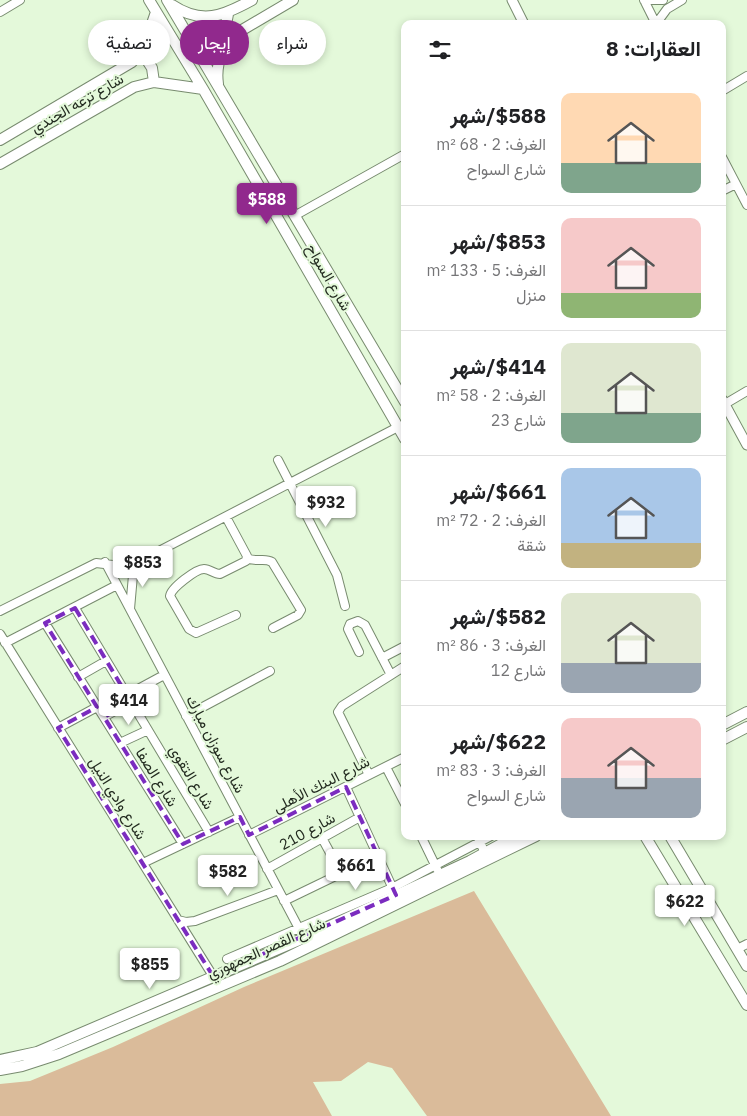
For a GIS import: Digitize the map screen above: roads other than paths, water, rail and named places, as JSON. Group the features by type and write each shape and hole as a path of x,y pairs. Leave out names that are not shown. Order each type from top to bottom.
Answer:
{"main road":[{"name":"شارع السواح","path":"149,0 203,89 401,432"},
{"path":"169,2 198,16 228,14 252,0"},
{"path":"249,25 293,0"},
{"name":"شارع السواح","path":"169,2 296,214 401,395"},
{"name":"شارع ترعه الجندي","path":"153,20 156,12"},
{"path":"227,20 228,14"},
{"name":"شارع ترعه الجندي","path":"0,140 127,65"},
{"path":"150,65 154,82"},
{"path":"218,65 219,87"},
{"name":"شارع ترعه الجندي","path":"0,164 134,87 154,82 203,89"},
{"path":"267,200 271,203 275,202 277,184"},
{"path":"289,237 286,219 290,214 296,214"},
{"path":"726,723 747,712"},
{"path":"726,738 747,727"},
{"name":"شارع القصر الجمهوري","path":"0,1060 37,1052 213,976 301,933 394,892 440,875 509,840"},
{"name":"شارع القصر الجمهوري","path":"0,1070 22,1066 59,1054 280,960 528,840"},
{"path":"647,840 747,1005"},
{"path":"672,840 747,966"}],"street":[{"path":"0,12 20,0"},
{"path":"512,0 522,20"},
{"path":"654,20 644,0 663,0"},
{"path":"659,20 667,9 682,0"},
{"path":"726,88 747,76"},
{"path":"296,214 401,156"},
{"path":"726,165 747,205"},
{"path":"726,189 736,184"},
{"path":"726,400 747,392"},
{"path":"726,405 747,445"},
{"path":"0,611 96,563 105,562 120,566 134,564 398,427"},
{"path":"278,460 337,574 345,606"},
{"path":"226,517 247,558 253,561 266,559 272,562 301,610 298,615 273,628"},
{"path":"236,615 196,633 189,629 170,596 172,590 201,570 208,569 220,574 245,562 247,558"},
{"name":"شارع سوزان مبارك","path":"105,562 301,933"},
{"path":"130,609 134,564"},
{"path":"5,643 117,585"},
{"name":"شارع التقوي","path":"74,608 209,832"},
{"path":"359,652 348,628 350,624 358,621 365,625 391,675"},
{"name":"شارع الصفا","path":"45,623 183,844"},
{"name":"شارع وادي النيل","path":"0,634 213,976"},
{"path":"382,658 401,648"},
{"path":"78,677 106,661"},
{"path":"368,775 338,715 342,706 401,669"},
{"path":"186,716 270,671"},
{"path":"104,717 164,675"},
{"path":"58,728 97,707"},
{"path":"120,743 148,730"},
{"name":"شارع البنك الأهلى","path":"249,835 401,759"},
{"path":"386,767 401,796"},
{"path":"346,787 394,892 476,840"},
{"path":"143,863 240,817"},
{"name":"شارع 210","path":"267,869 360,817"},
{"path":"322,838 341,874"},
{"path":"423,840 440,875"},
{"path":"478,840 485,853"},
{"path":"284,901 377,856"},
{"path":"178,920 186,922 195,921 278,890"},
{"path":"227,959 301,933"},
{"path":"737,949 747,944"}]}
